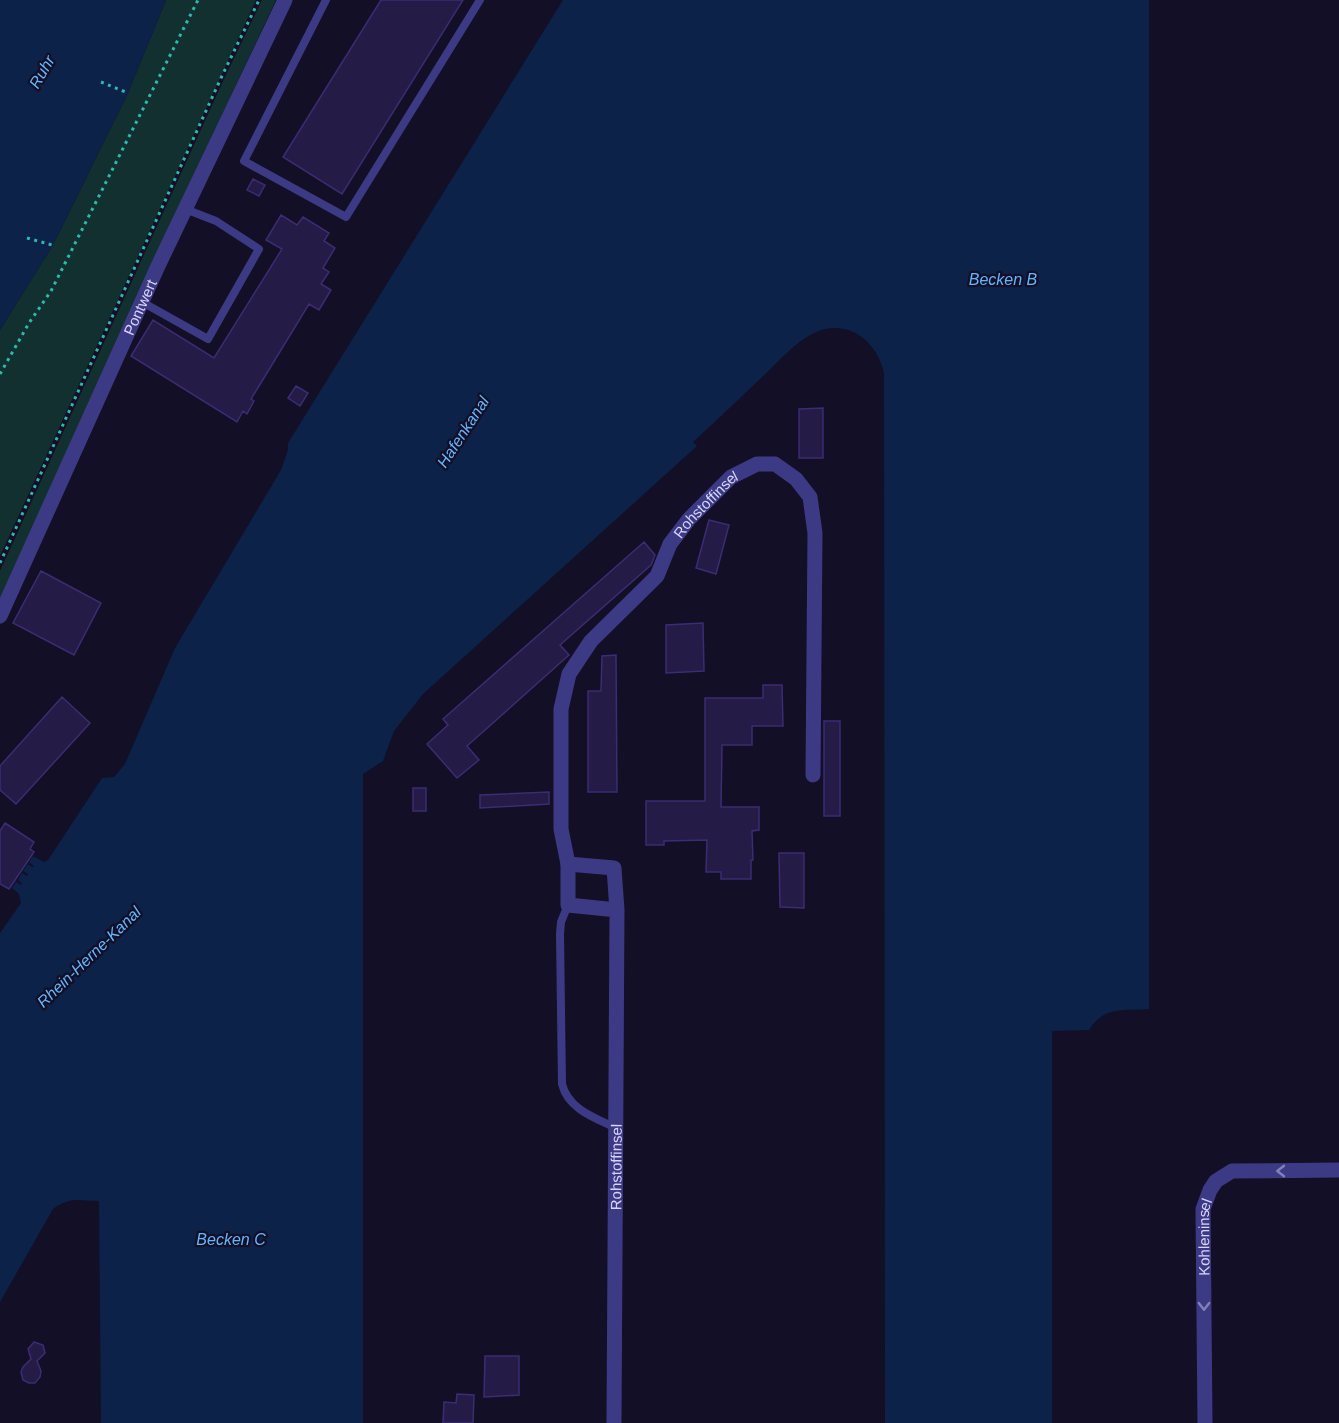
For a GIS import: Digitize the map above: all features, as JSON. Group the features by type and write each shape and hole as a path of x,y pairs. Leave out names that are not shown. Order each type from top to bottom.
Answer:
{"street":[{"name":"Pontwert","path":"0,616 185,209 285,0"},
{"name":"Rohstoffinsel","path":"568,904 568,864 561,829 561,710 569,674 591,641 657,576 670,544 689,519 730,477 757,464 775,464 796,478 810,497 815,533 813,775"},
{"name":"Rohstoffinsel","path":"568,864 614,868 617,910 614,1423"},
{"path":"568,904 617,910"},
{"name":"Kohleninsel","path":"1204,1423 1203,1209 1210,1190 1216,1181 1232,1171 1339,1170"}],"lane":[{"path":"326,0 244,160 346,217 480,0"},
{"path":"142,302 208,339 259,249 216,221 185,209"},
{"path":"568,904 561,922 560,934 565,1096 573,1105 616,1128"}],"path":[{"path":"0,374 29,323 51,291 198,0"},
{"path":"0,563 221,78 259,0"},
{"path":"101,82 128,93"},
{"path":"27,238 52,246"}],"green space":[{"path":"166,0 256,0 0,556 0,330 53,245 128,93"},
{"path":"262,0 276,0 152,263 0,600 0,571"}],"water":[{"name":"Ruhr","path":"0,0 166,0 128,93 53,245 0,330"},
{"path":"563,0 1149,0 1149,1009 1108,1013 1095,1022 1089,1030 1052,1031 1052,1423 885,1423 884,373 877,354 864,339 856,333 836,328 816,332 790,350 693,442 697,446 423,694 394,731 383,761 363,774 363,1423 101,1423 99,1201 70,1201 53,1209 0,1302 0,933 21,903 19,894 12,888 16,882 21,885 22,883 18,880 22,873 27,876 28,874 23,871 28,864 34,866 29,862 33,856 44,862 48,860 102,778 114,777 125,764 175,648 281,470 288,443"}],"building":[{"path":"381,0 463,0 342,194 283,157"},
{"path":"253,179 265,185 259,196 247,190"},
{"path":"281,215 297,225 303,217 329,233 324,241 335,248 323,268 329,272 321,284 331,290 319,310 309,304 251,399 254,401 247,414 243,411 237,422 131,356 153,320 214,358 282,249 266,240"},
{"path":"296,386 308,393 300,406 288,398"},
{"path":"823,408 823,458 799,458 799,409"},
{"path":"709,520 729,525 716,574 696,568"},
{"path":"644,542 655,555 651,565 560,645 569,655 467,746 479,760 457,778 427,744 448,725 443,719"},
{"path":"41,571 101,603 74,655 13,623"},
{"path":"703,623 704,671 666,673 666,625"},
{"path":"616,655 617,792 588,792 588,691 601,691 602,656"},
{"path":"763,685 782,685 783,726 752,726 752,745 722,745 721,807 759,807 759,830 752,831 751,879 721,879 721,872 706,872 707,840 664,841 664,845 646,845 646,801 705,801 705,698 763,698"},
{"path":"62,697 90,723 16,804 0,790 0,766"},
{"path":"824,721 840,721 840,816 824,816"},
{"path":"413,788 426,788 426,811 413,811"},
{"path":"549,792 549,804 480,808 480,795"},
{"path":"5,823 34,842 30,849 34,852 9,889 0,884 0,831"},
{"path":"779,853 804,853 804,908 780,907"},
{"path":"34,1342 43,1345 45,1353 37,1361 41,1371 40,1377 35,1383 29,1383 23,1380 21,1372 31,1359 28,1349"},
{"path":"485,1356 519,1356 519,1395 484,1397"},
{"path":"457,1394 474,1395 473,1423 443,1423 444,1402 456,1403"}],"water label":[{"name":"Becken B","path":"1003,279"},
{"name":"Hafenkanal","path":"463,432"},
{"name":"Rhein-Herne-Kanal","path":"89,957"},
{"name":"Becken C","path":"231,1239"}]}
